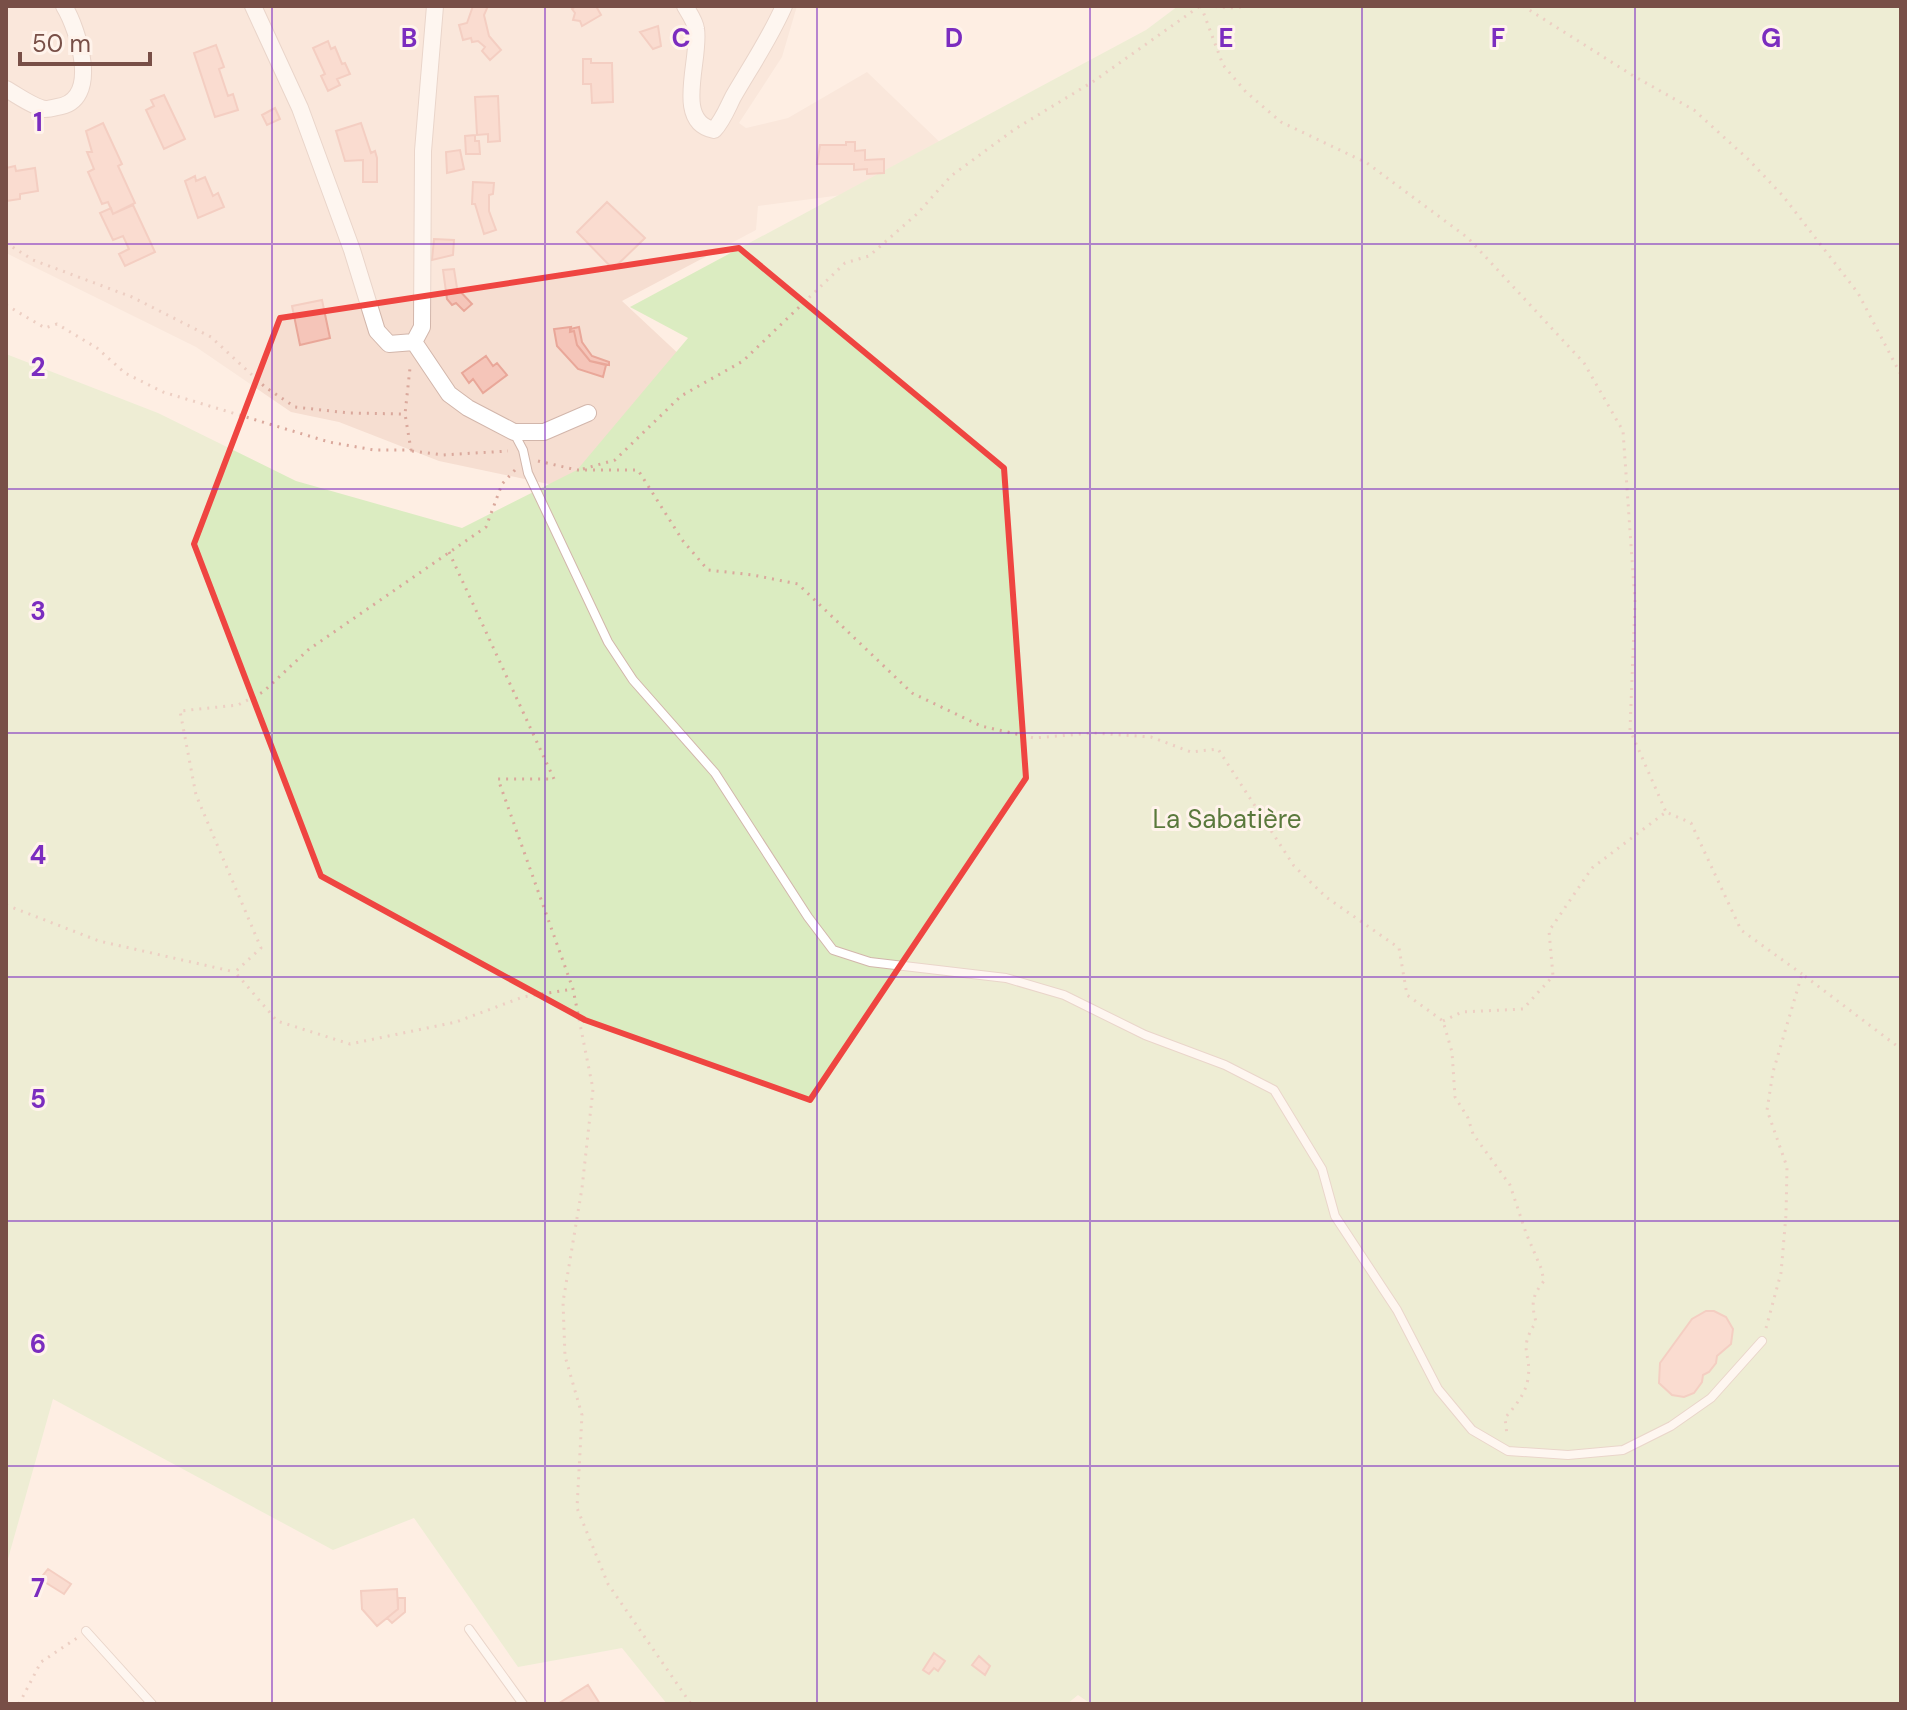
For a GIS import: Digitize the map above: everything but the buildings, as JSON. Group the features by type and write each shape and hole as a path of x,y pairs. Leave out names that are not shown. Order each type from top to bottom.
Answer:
{"street":[{"path":"6,89 45,109 65,106 76,97 84,78 81,51 71,17 64,6"},
{"path":"253,6 300,108 352,250 377,331 389,344 408,344"},
{"path":"408,344 422,327 423,151 435,6"},
{"path":"685,6 696,26 697,55 690,108 697,123 714,130 772,33 784,6"},
{"path":"408,344 449,394 475,413 514,432 544,432 588,413"}],"lane":[{"path":"514,432 528,473 608,642 633,680 715,773 808,917 833,950 870,962 1006,978 1064,995 1145,1035 1225,1065 1274,1090 1322,1169 1335,1216 1397,1310 1438,1389 1472,1430 1508,1451 1568,1455 1623,1450 1671,1426 1711,1398 1762,1341"},
{"path":"469,1629 523,1704"},
{"path":"86,1631 152,1704"}],"path":[{"path":"577,470 615,460 681,396 743,361 845,263 869,256 917,214 951,176 1015,129 1094,81 1200,6 1223,65 1246,92 1281,122 1367,163 1468,238 1584,363 1623,431 1635,602 1630,730 1666,812 1691,823 1741,930 1901,1049"},
{"path":"1207,6 1246,6"},
{"path":"1523,6 1694,110 1749,160 1783,196 1858,293 1901,375"},
{"path":"6,243 33,260 132,297 211,337 265,387 295,407 349,413 405,414"},
{"path":"6,305 45,328 57,324 97,348 125,373 163,392 329,442 374,450 411,450 443,455 524,455 577,470 638,470 683,541 708,570 798,584 912,693 981,726 1034,738 1093,733 1151,737 1191,752 1218,749 1294,866 1326,897 1399,948 1407,995 1443,1021 1452,1052 1455,1097 1468,1118 1473,1134 1510,1185 1544,1281 1533,1295 1536,1322 1525,1338 1528,1377 1521,1398 1505,1418 1508,1451"},
{"path":"408,344 410,367 405,414 411,450"},
{"path":"235,972 261,948 196,795 180,711 238,705 263,692 308,650 486,527 502,484 524,455"},
{"path":"449,552 554,779 498,779 573,989 593,1089 582,1188 563,1302 565,1356 582,1415 577,1508 608,1584 691,1704"},
{"path":"1443,1021 1462,1012 1523,1009 1553,976 1549,931 1592,868 1666,812"},
{"path":"6,905 99,941 235,972 277,1021 350,1044 456,1022 523,997 573,989"},
{"path":"1762,1341 1781,1273 1786,1215 1787,1167 1767,1110 1773,1072 1802,974"},
{"path":"19,1704 41,1662 86,1631"}],"highlighted area":[{"path":"739,248 1004,468 1026,778 810,1100 585,1020 321,876 194,544 280,318"}],"shaded area":[{"path":"6,6 797,6 782,57 739,123 746,128 788,118 867,72 949,151 880,190 758,206 756,230 622,301 683,358 577,490 439,461 339,422 291,412 196,347 6,253"}],"green space":[{"name":"La Sabatière","path":"1178,6 1901,6 1901,1704 1091,1704 1078,1695 1067,1704 667,1704 622,1648 518,1667 414,1518 333,1550 53,1399 6,1566 6,354 158,413 296,481 462,528 577,470 688,338 630,307 1146,30"}]}
